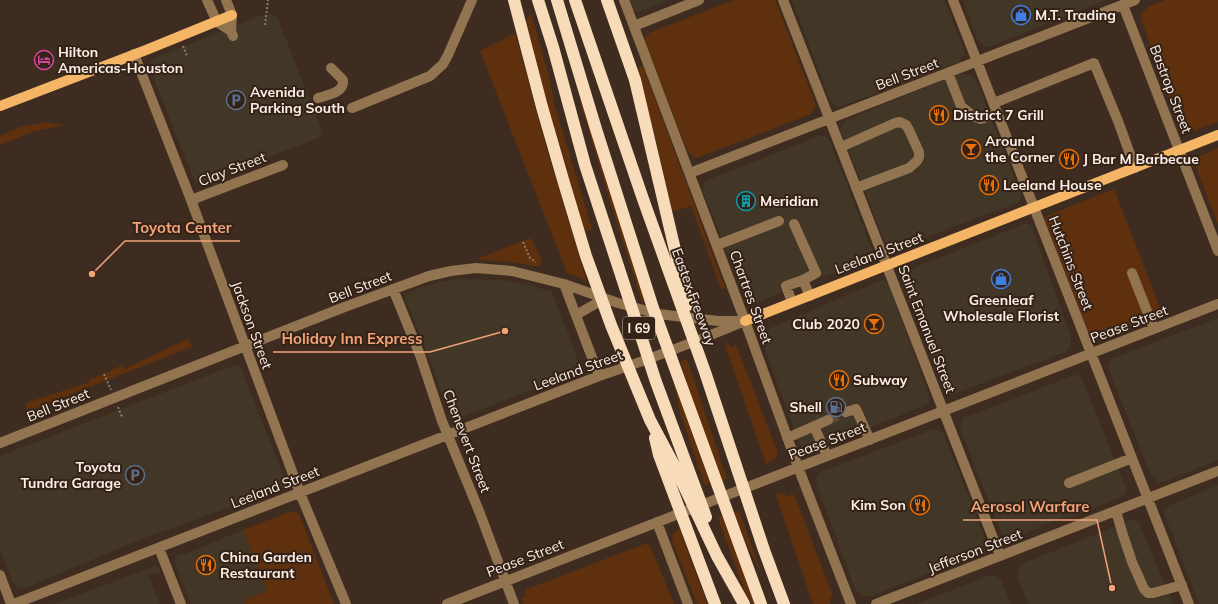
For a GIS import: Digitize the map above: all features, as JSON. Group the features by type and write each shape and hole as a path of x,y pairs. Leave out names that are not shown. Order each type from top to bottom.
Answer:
{"highway":[{"path":"514,0 542,107 586,256 611,325 650,420 674,464 717,556 744,604"},
{"name":"I 69","path":"538,0 553,47 585,165 654,374 738,604"},
{"path":"557,0 653,308 762,604"},
{"name":"Eastex Freeway","path":"576,0 646,207 705,372 764,550 784,604"},
{"path":"607,0 635,80 668,224 705,372"},
{"path":"650,420 659,455 715,604"},
{"path":"745,559 768,604"}],"main road":[{"path":"0,106 232,15"},
{"name":"Leeland Street","path":"745,321 1218,135"}],"street":[{"path":"207,0 217,22 232,34 232,15 226,0"},
{"path":"352,108 430,76 436,71 443,64 448,55 472,0"},
{"name":"Chartres Street","path":"624,0 690,173 787,438 851,604"},
{"path":"634,26 699,0"},
{"name":"Saint Emanuel Street","path":"783,0 1000,556"},
{"name":"Hutchins Street","path":"954,0 1189,604"},
{"name":"Bell Street","path":"690,173 1135,0"},
{"name":"Bastrop Street","path":"1122,5 1180,150 1218,251"},
{"name":"Jackson Street","path":"134,54 192,200 300,493 346,604"},
{"path":"994,103 1094,63 1135,168"},
{"path":"318,98 341,89 344,84 343,80 331,68"},
{"path":"948,73 961,106 973,116 981,119 998,114"},
{"path":"841,147 900,122 906,125 919,152 917,161 909,168 856,188"},
{"name":"Clay Street","path":"192,200 283,165"},
{"path":"716,245 779,221"},
{"path":"792,302 786,286 803,280 816,273 794,224"},
{"name":"Bell Street","path":"0,443 393,289 429,276 451,271 476,268 512,271 564,284 604,299 658,314 718,321 745,321"},
{"path":"1132,273 1154,329"},
{"path":"803,280 810,296"},
{"path":"564,284 599,376"},
{"name":"Chenevert Street","path":"393,289 514,604"},
{"path":"576,315 604,299"},
{"name":"Pease Street","path":"447,604 1218,304"},
{"name":"Leeland Street","path":"12,604 599,376 745,321"},
{"path":"846,412 856,409 870,440"},
{"path":"787,438 828,420"},
{"path":"814,426 827,456"},
{"path":"1070,483 1132,458"},
{"name":"Jefferson Street","path":"876,604 1218,471"},
{"path":"1116,511 1132,562 1144,589 1148,593 1153,593 1182,585"},
{"path":"657,522 688,604"},
{"path":"159,548 180,604"},
{"path":"0,575 12,604"}],"path":[{"path":"265,25 268,0"},
{"path":"523,242 530,258 536,262"}],"shaded area":[{"path":"629,0 668,0 638,12 633,10"},
{"path":"734,0 775,0 815,103 815,107 811,114 697,158 689,153 686,148 644,39 651,32"},
{"path":"792,0 944,0 965,54 959,62 839,107 830,100"},
{"path":"963,0 1106,0 989,47 984,46 977,39"},
{"path":"1166,0 1218,0 1218,122 1184,134 1181,132 1179,127 1141,19 1147,8"},
{"path":"531,13 549,77 555,106 592,229 584,231 524,23"},
{"name":"Avenida Parking South","path":"272,14 278,19 322,132 318,138 202,183 196,182 193,178 149,67 150,63 154,58 260,16"},
{"path":"515,33 546,146 587,282 567,273 480,51"},
{"path":"643,66 725,288 721,289 691,206 672,212 656,140 636,68"},
{"path":"958,74 966,74 976,80 1021,199 1017,203 895,249 886,244 840,130 842,124 849,119"},
{"path":"582,97 646,303 642,302 612,208 579,98"},
{"path":"47,122 64,125 29,133 0,145 0,136 20,127"},
{"path":"819,136 825,136 829,139 872,249 872,257 752,304 745,298 702,188 705,181"},
{"path":"1218,148 1218,224 1195,165 1198,157"},
{"path":"1114,189 1162,313 1102,337 1097,337 1089,333 1045,220 1049,215"},
{"path":"1024,224 1029,224 1032,227 1071,338 1070,348 1065,352 951,395 945,390 901,283 901,274"},
{"path":"531,238 542,261 540,266 480,260 479,258"},
{"path":"458,279 503,280 552,292 582,371 456,419 450,418 405,295 416,289 440,282"},
{"path":"882,280 888,283 930,398 928,403 924,406 810,451 806,450 800,445 762,341 762,334 764,331"},
{"path":"1218,318 1218,460 1164,482 1158,482 1150,473 1108,368 1109,363 1116,357"},
{"path":"188,339 192,347 28,411 25,403 90,382 90,379 122,365 124,369"},
{"path":"729,343 731,347 736,345 778,453 775,459 766,464 725,345"},
{"path":"687,359 727,479 722,480 686,383 680,362"},
{"name":"Toyota Tundra Garage","path":"235,365 239,366 242,370 285,480 283,488 134,542 23,589 18,588 12,581 0,548 0,456"},
{"path":"1077,374 1082,379 1126,487 1126,492 1123,496 1074,516 1060,518 1015,538 1007,539 1002,535 960,428 961,423 964,418"},
{"path":"673,379 710,483 705,486 680,411"},
{"path":"934,429 943,433 985,538 984,545 977,554 869,597 863,595 858,592 854,586 816,483 817,477 820,472"},
{"path":"1218,485 1218,604 1199,604 1164,513 1164,509"},
{"path":"781,493 788,497 794,494 833,596 830,597 830,604 813,604 776,495"},
{"path":"739,510 763,577 746,543 734,512"},
{"path":"295,511 299,514 334,604 246,604 244,600 267,591 243,530"},
{"path":"722,516 756,604 752,604 745,593 718,518"},
{"path":"1132,520 1139,523 1173,604 1028,604 1017,575 1020,565"},
{"path":"679,528 707,604 697,604 672,540 673,534"},
{"path":"243,530 267,591 245,600 246,604 191,604 175,564 177,556"},
{"path":"647,543 651,547 674,604 523,604 521,598 526,596 525,590 527,589"},
{"path":"155,566 159,568 160,573 148,574 160,604 54,604"},
{"path":"993,575 1001,580 1011,604 916,604 988,576"}],"tunnel":[{"path":"828,420 846,412"}],"place":[{"name":"M.T. Trading","path":"1021,15"},
{"name":"Hilton Americas-Houston","path":"44,60"},
{"name":"Avenida Parking South","path":"236,100"},
{"name":"District 7 Grill","path":"939,115"},
{"name":"Around the Corner","path":"971,149"},
{"name":"J Bar M Barbecue","path":"1069,159"},
{"name":"Leeland House","path":"989,185"},
{"name":"Meridian","path":"746,201"},
{"name":"Toyota Center","path":"92,274"},
{"name":"Greenleaf Wholesale Florist","path":"1001,279"},
{"name":"Club 2020","path":"874,324"},
{"name":"Holiday Inn Express","path":"505,331"},
{"name":"Subway","path":"839,380"},
{"name":"Shell","path":"836,407"},
{"name":"Toyota Tundra Garage","path":"135,475"},
{"name":"Kim Son","path":"920,505"},
{"name":"China Garden Restaurant","path":"206,565"},
{"name":"Aerosol Warfare","path":"1112,588"}]}
